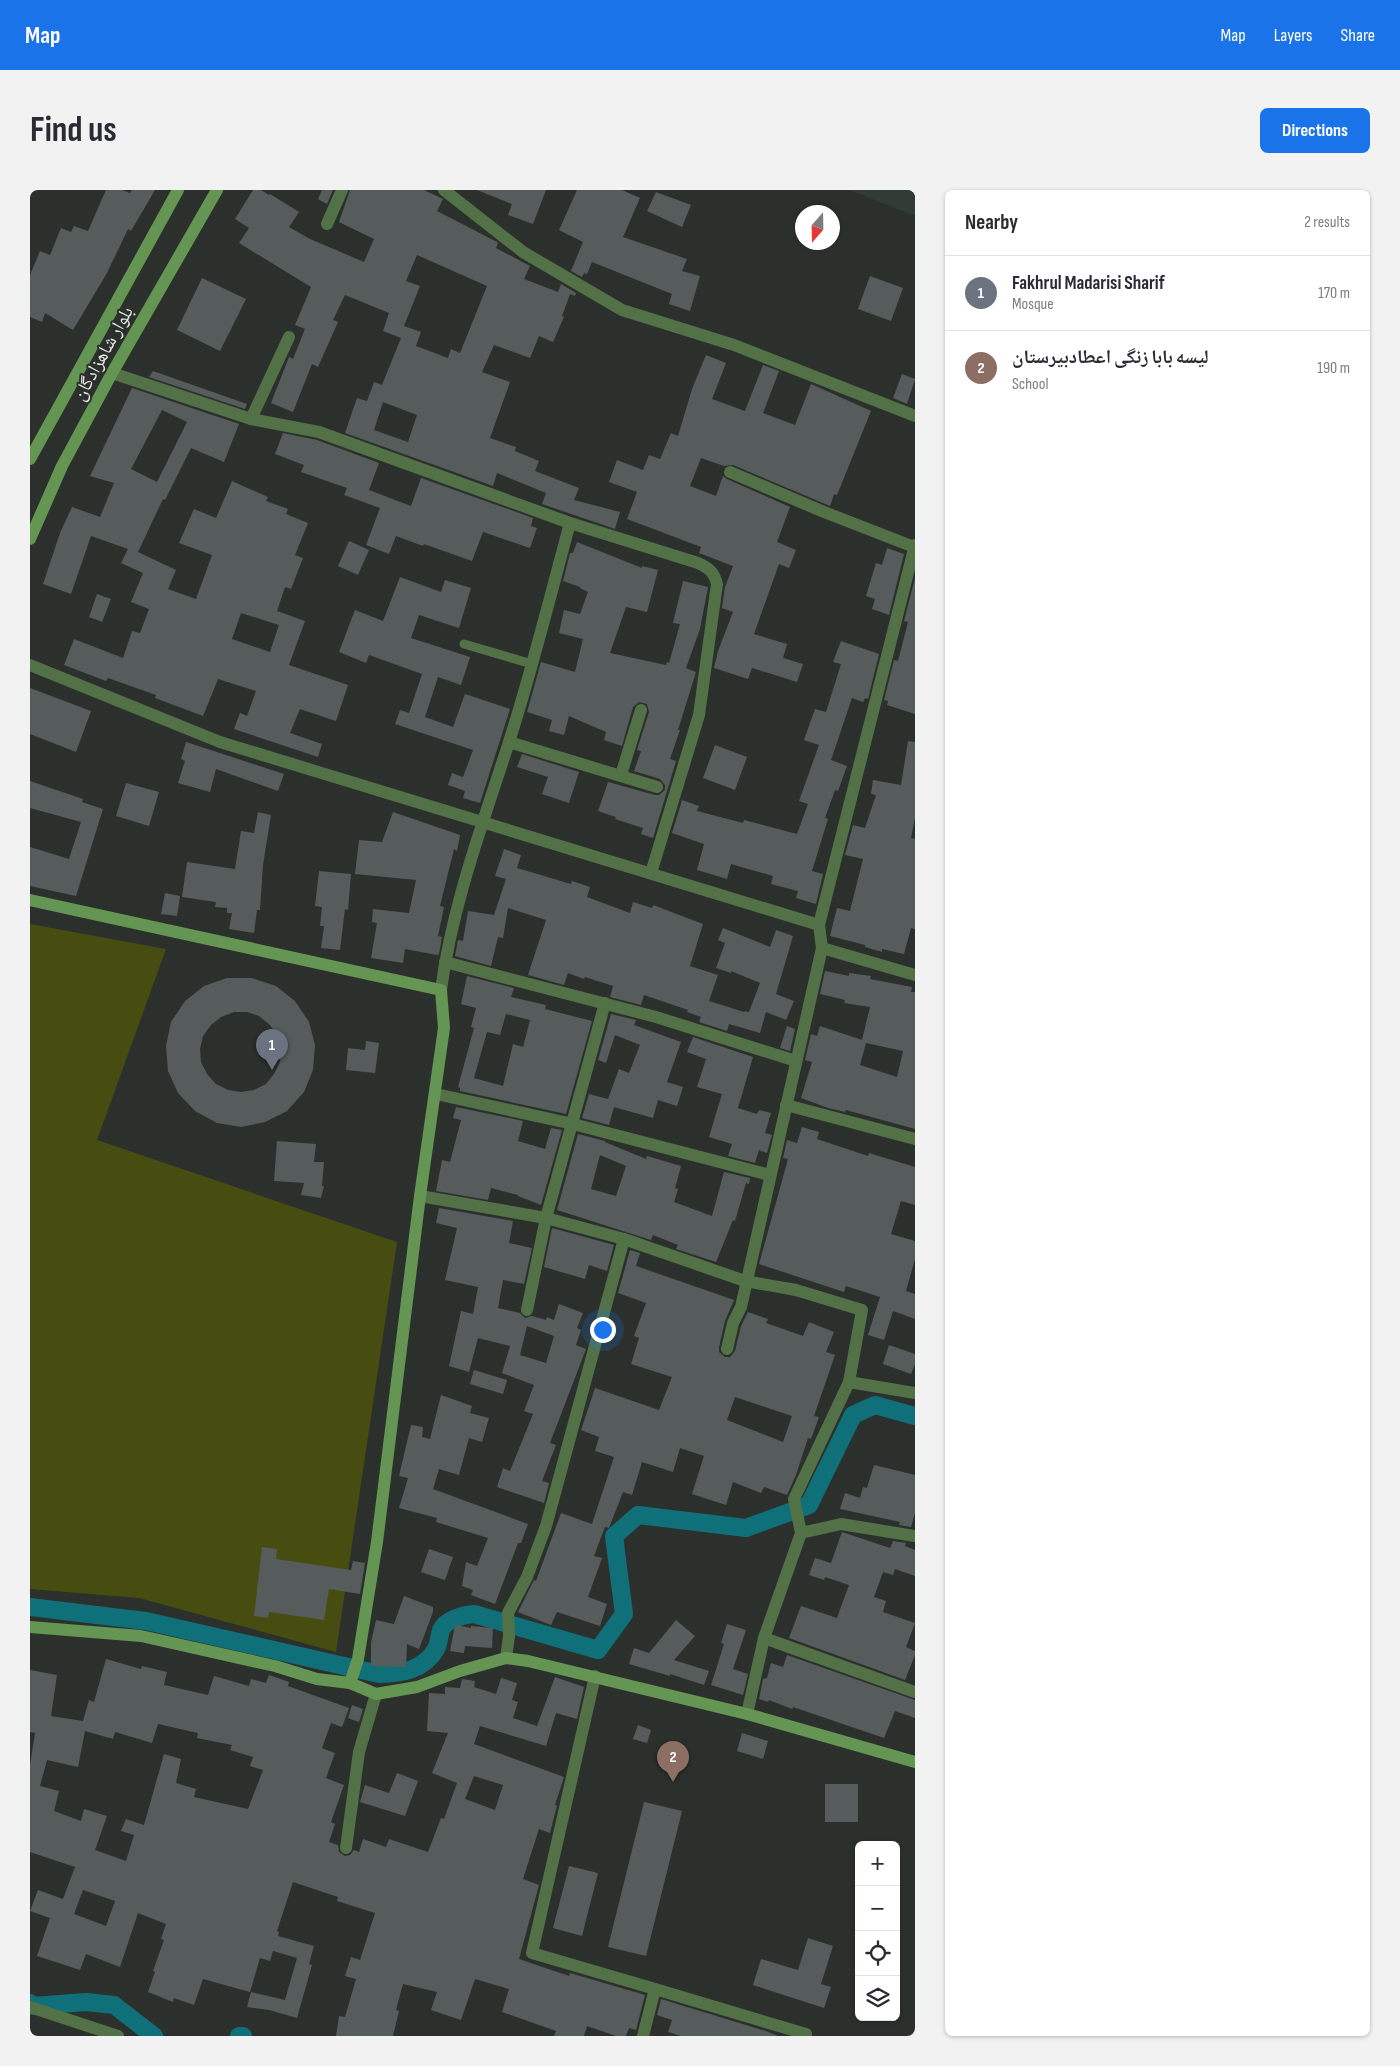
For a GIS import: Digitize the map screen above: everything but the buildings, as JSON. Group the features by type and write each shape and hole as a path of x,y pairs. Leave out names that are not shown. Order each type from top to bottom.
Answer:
{"main road":[{"name":"بلوار شاهزادگان","path":"31,454 178,190"},
{"name":"بلوار شاهزادگان","path":"30,539 62,466 112,373 217,190"},
{"path":"30,900 442,990 444,1028 420,1196 377,1542 358,1660 350,1683"},
{"path":"30,1627 141,1636 275,1666 318,1679 350,1683 376,1694 417,1687 460,1671 506,1658 528,1661 747,1714 915,1762"}],"street":[{"path":"327,224 342,190"},
{"path":"444,190 523,252 622,310 734,345 915,416"},
{"path":"251,420 289,337"},
{"path":"112,373 251,420 319,432 570,524 710,568 716,577 717,584 699,715 651,873"},
{"path":"727,1349 734,1323 741,1307 745,1280 822,948 819,925 915,546 824,512 730,472"},
{"path":"442,990 445,962 482,824 532,664 570,524"},
{"path":"30,666 220,742 482,824 651,873 819,925"},
{"path":"621,776 641,710"},
{"path":"509,742 657,787"},
{"path":"822,948 915,975"},
{"path":"445,962 605,1003 796,1061"},
{"path":"527,1310 546,1218 605,1003"},
{"path":"436,1094 573,1124 770,1175"},
{"path":"786,1105 915,1139"},
{"path":"420,1196 546,1218 624,1239 745,1280 796,1290 862,1310 849,1382 794,1499 801,1533 764,1638 747,1714"},
{"path":"506,1658 509,1636 508,1613 527,1577 546,1526 624,1239"},
{"path":"849,1382 915,1393"},
{"path":"801,1533 841,1524 915,1536"},
{"path":"764,1638 915,1692"},
{"path":"595,1676 532,1953 806,2034"},
{"path":"346,1848 359,1752 376,1694"},
{"path":"643,2036 655,1989"},
{"path":"30,2006 118,2036"}],"lane":[{"path":"464,644 532,664"}],"shaded area":[{"path":"849,190 915,190 915,216"}],"green space":[{"path":"30,924 166,949 97,1140 397,1242 336,1652 139,1598 30,1589"}],"waterway":[{"path":"30,1607 146,1621 379,1674 404,1672 425,1662 436,1649 443,1626 451,1620 474,1614 598,1650 624,1614 614,1536 638,1515 746,1528 809,1505 853,1415 875,1405 915,1416"},
{"path":"30,2003 33,2006 86,2002 114,2005 154,2036"}],"place":[{"name":"Fakhrul Madarisi Sharif","path":"272,1070"},
{"name":"لیسه بابا زنگی اعطادبیرستان","path":"673,1782"}]}
